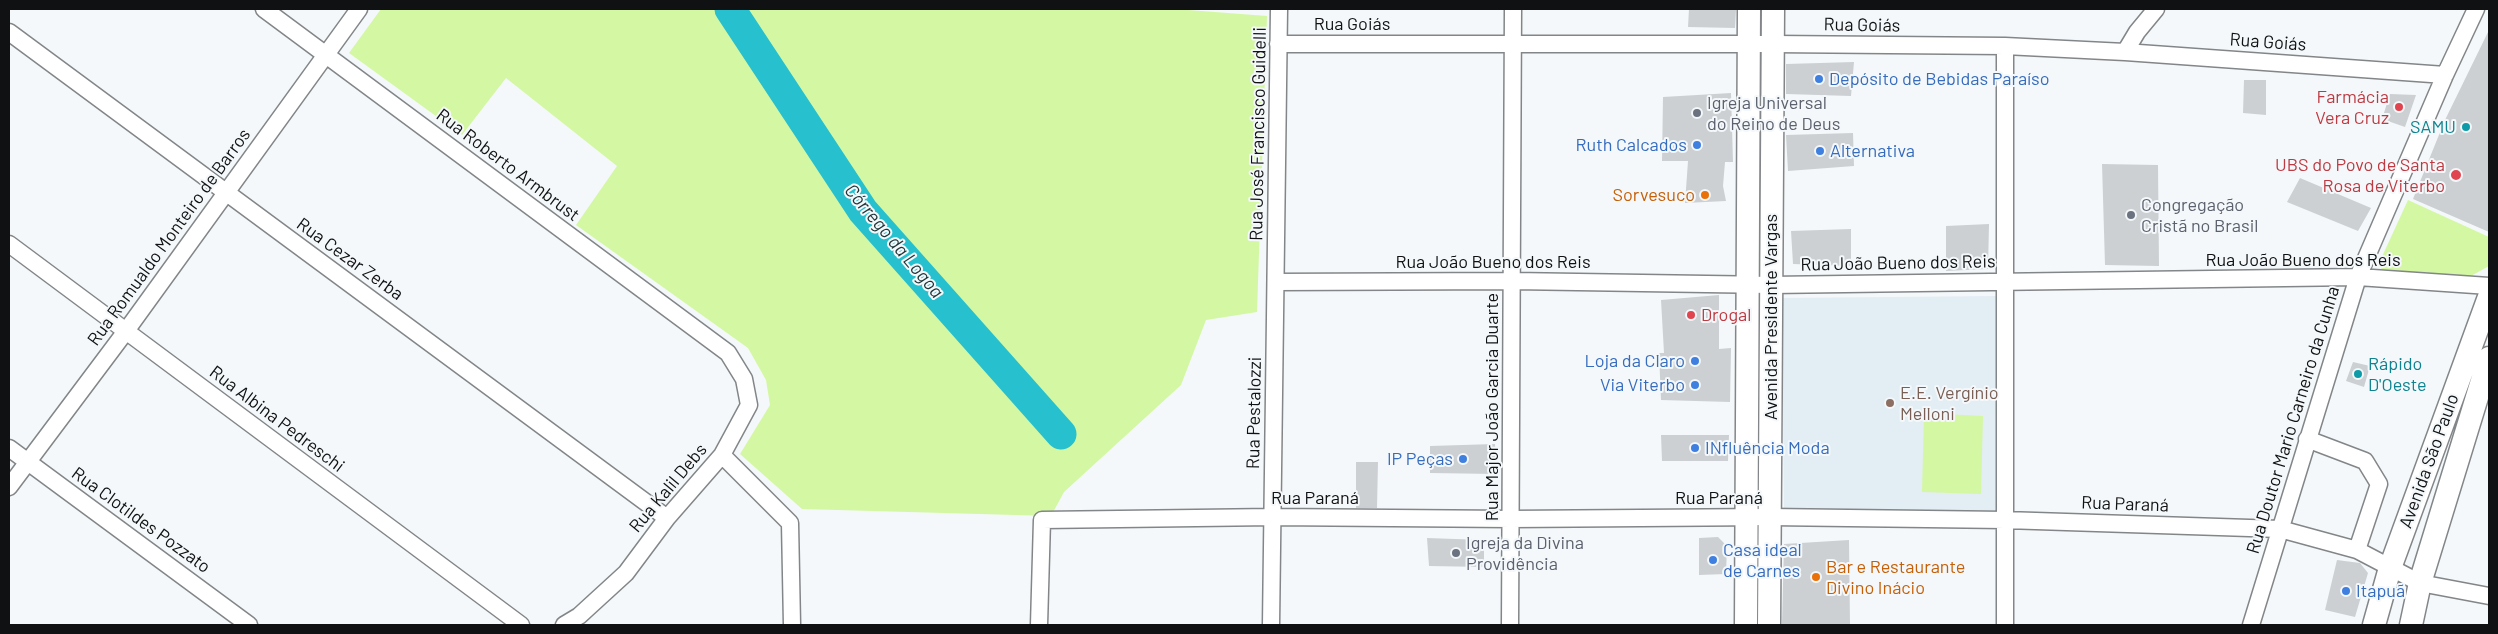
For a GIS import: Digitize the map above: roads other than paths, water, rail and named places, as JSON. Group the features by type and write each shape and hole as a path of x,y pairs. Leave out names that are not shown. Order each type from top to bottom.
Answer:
{"main road":[{"name":"Avenida Presidente Vargas","path":"1746,625 1749,9"},
{"name":"Avenida Presidente Vargas","path":"1769,625 1773,9"},
{"name":"Avenida São Paulo","path":"2374,625 2390,568 2489,298"},
{"name":"Avenida São Paulo","path":"2411,625 2420,583 2489,358"}],"street":[{"name":"Rua Roberto Armbrust","path":"264,9 728,353"},
{"name":"Rua Romualdo Monteiro de Barros","path":"9,487 126,331 225,192 327,56 359,9"},
{"name":"Rua José Francisco Guidelli","path":"1276,260 1279,9"},
{"name":"Rua Major João Garcia Duarte","path":"1510,625 1513,9"},
{"path":"2125,52 2137,32 2156,9"},
{"name":"Rua Doutor Mario Carneiro da Cunha","path":"2251,625 2358,277 2444,75 2476,9"},
{"name":"Rua Cezar Zerba","path":"9,32 667,518"},
{"name":"Rua Goiás","path":"1278,44 1513,43 2004,46 2125,52 2444,75"},
{"path":"2004,46 2006,282 2005,625"},
{"name":"Rua Albina Pedreschi","path":"9,244 521,625"},
{"name":"Rua Pestalozzi","path":"1272,625 1276,260"},
{"name":"Rua João Bueno dos Reis","path":"1276,282 1513,281 1771,285 2358,277 2489,286"},
{"name":"Rua Kalil Debs","path":"564,625 579,616 626,573 667,518 722,455 749,405 744,379 728,353"},
{"path":"2308,439 2365,461 2379,484 2357,550"},
{"name":"Rua Clotildes Pozzato","path":"9,448 249,625"},
{"path":"722,455 790,523 792,625"},
{"name":"Rua Paraná","path":"1039,625 1042,520 1272,517 1511,519 1770,518 2006,520 2280,529 2357,550 2420,583 2489,596"}],"waterway":[{"name":"Córrego da Logoa","path":"730,9 863,211 1061,434"}],"place":[{"name":"Depósito de Bebidas Paraíso","path":"1819,79"},
{"name":"Farmácia Vera Cruz","path":"2399,107"},
{"name":"Igreja Universal do Reino de Deus","path":"1697,113"},
{"name":"SAMU","path":"2466,127"},
{"name":"Ruth Calcados","path":"1697,145"},
{"name":"Alternativa","path":"1820,151"},
{"name":"UBS do Povo de Santa Rosa de Viterbo","path":"2456,175"},
{"name":"Sorvesuco","path":"1705,195"},
{"name":"Congregação Cristã no Brasil","path":"2131,215"},
{"name":"Drogal","path":"1691,315"},
{"name":"Loja da Claro","path":"1695,361"},
{"name":"Rápido D'Oeste","path":"2358,374"},
{"name":"Via Viterbo","path":"1695,385"},
{"name":"E.E. Vergínio Melloni","path":"1890,403"},
{"name":"INfluência Moda","path":"1695,448"},
{"name":"IP Peças","path":"1463,459"},
{"name":"Igreja da Divina Providência","path":"1456,553"},
{"name":"Casa ideal de Carnes","path":"1713,560"},
{"name":"Bar e Restaurante Divino Inácio","path":"1816,577"},
{"name":"Itapuã","path":"2346,591"}]}
